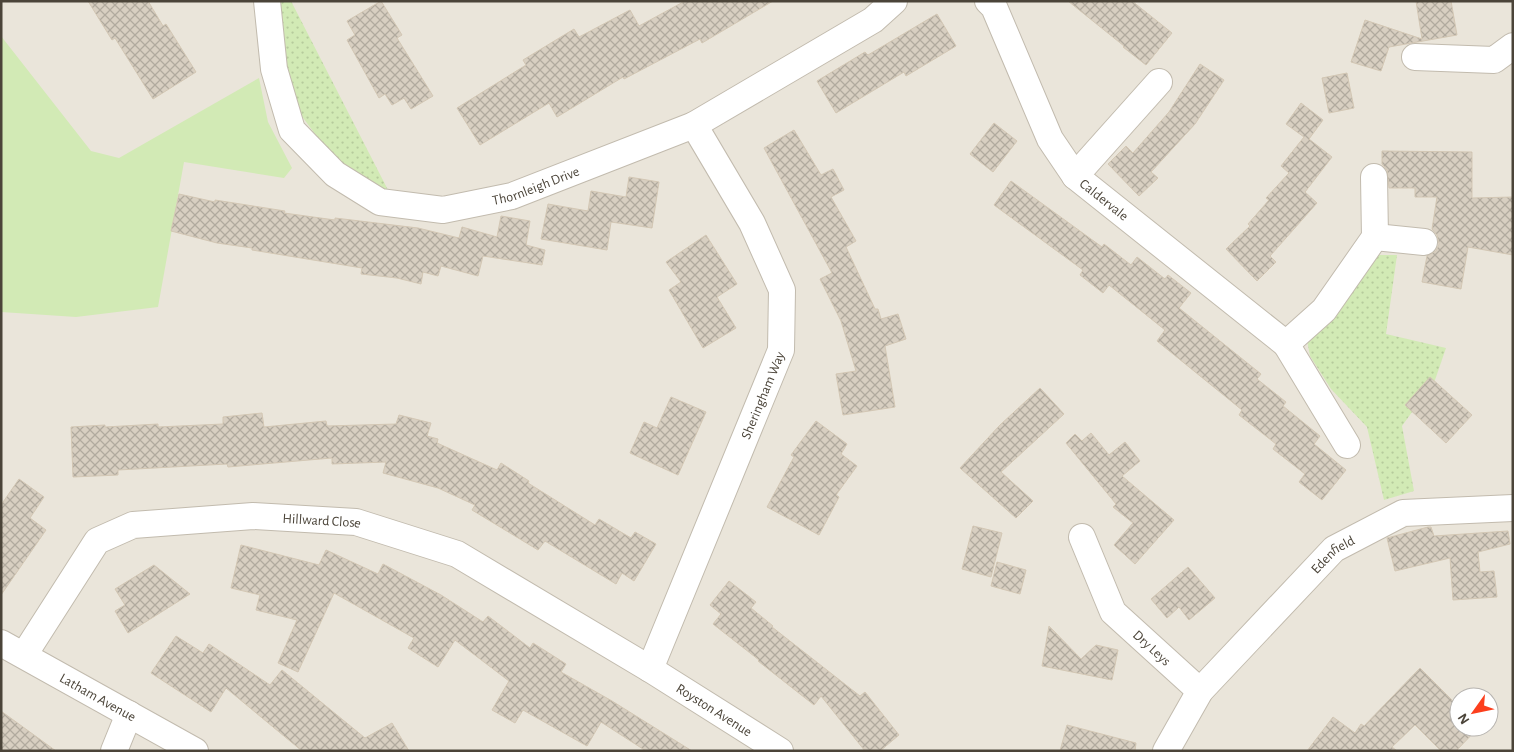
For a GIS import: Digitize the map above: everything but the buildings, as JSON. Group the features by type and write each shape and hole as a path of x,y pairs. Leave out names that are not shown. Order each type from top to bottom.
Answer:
{"street":[{"name":"Thornleigh Drive","path":"268,1 274,69 292,130 335,174 380,202 443,210 512,196 694,125 874,20 894,1"},
{"name":"Caldervale","path":"988,1 994,7 1050,139 1075,176 1286,344 1347,445"},
{"path":"1415,57 1494,60 1513,46"},
{"path":"1075,176 1159,82"},
{"name":"Sheringham Way","path":"650,669 781,350 782,290 752,223 694,125"},
{"path":"1286,344 1324,310 1376,237 1374,177"},
{"path":"1376,237 1424,242"},
{"name":"Edenfield","path":"1200,691 1334,549 1403,513 1513,508"},
{"name":"Hillward Close","path":"12,649 97,541 133,525 253,516 356,522 457,554 650,669"},
{"name":"Dry Leys","path":"1082,537 1113,612 1200,691"},
{"name":"Latham Avenue","path":"12,649 195,751"},
{"name":"Royston Avenue","path":"650,669 780,751"},
{"path":"1166,751 1200,691"},
{"path":"114,751 129,714"}],"shaded area":[{"path":"1,1 1513,1 1513,751 1,751"}],"green space":[{"path":"277,1 291,1 388,190 364,182 344,168 301,115 284,66"},
{"path":"1,36 91,151 119,158 259,78 268,122 292,168 284,178 184,162 158,307 76,317 1,312"},
{"path":"1377,255 1397,255 1386,334 1446,348 1435,380 1402,426 1414,491 1384,500 1367,427 1331,389 1310,356 1307,340"}]}
